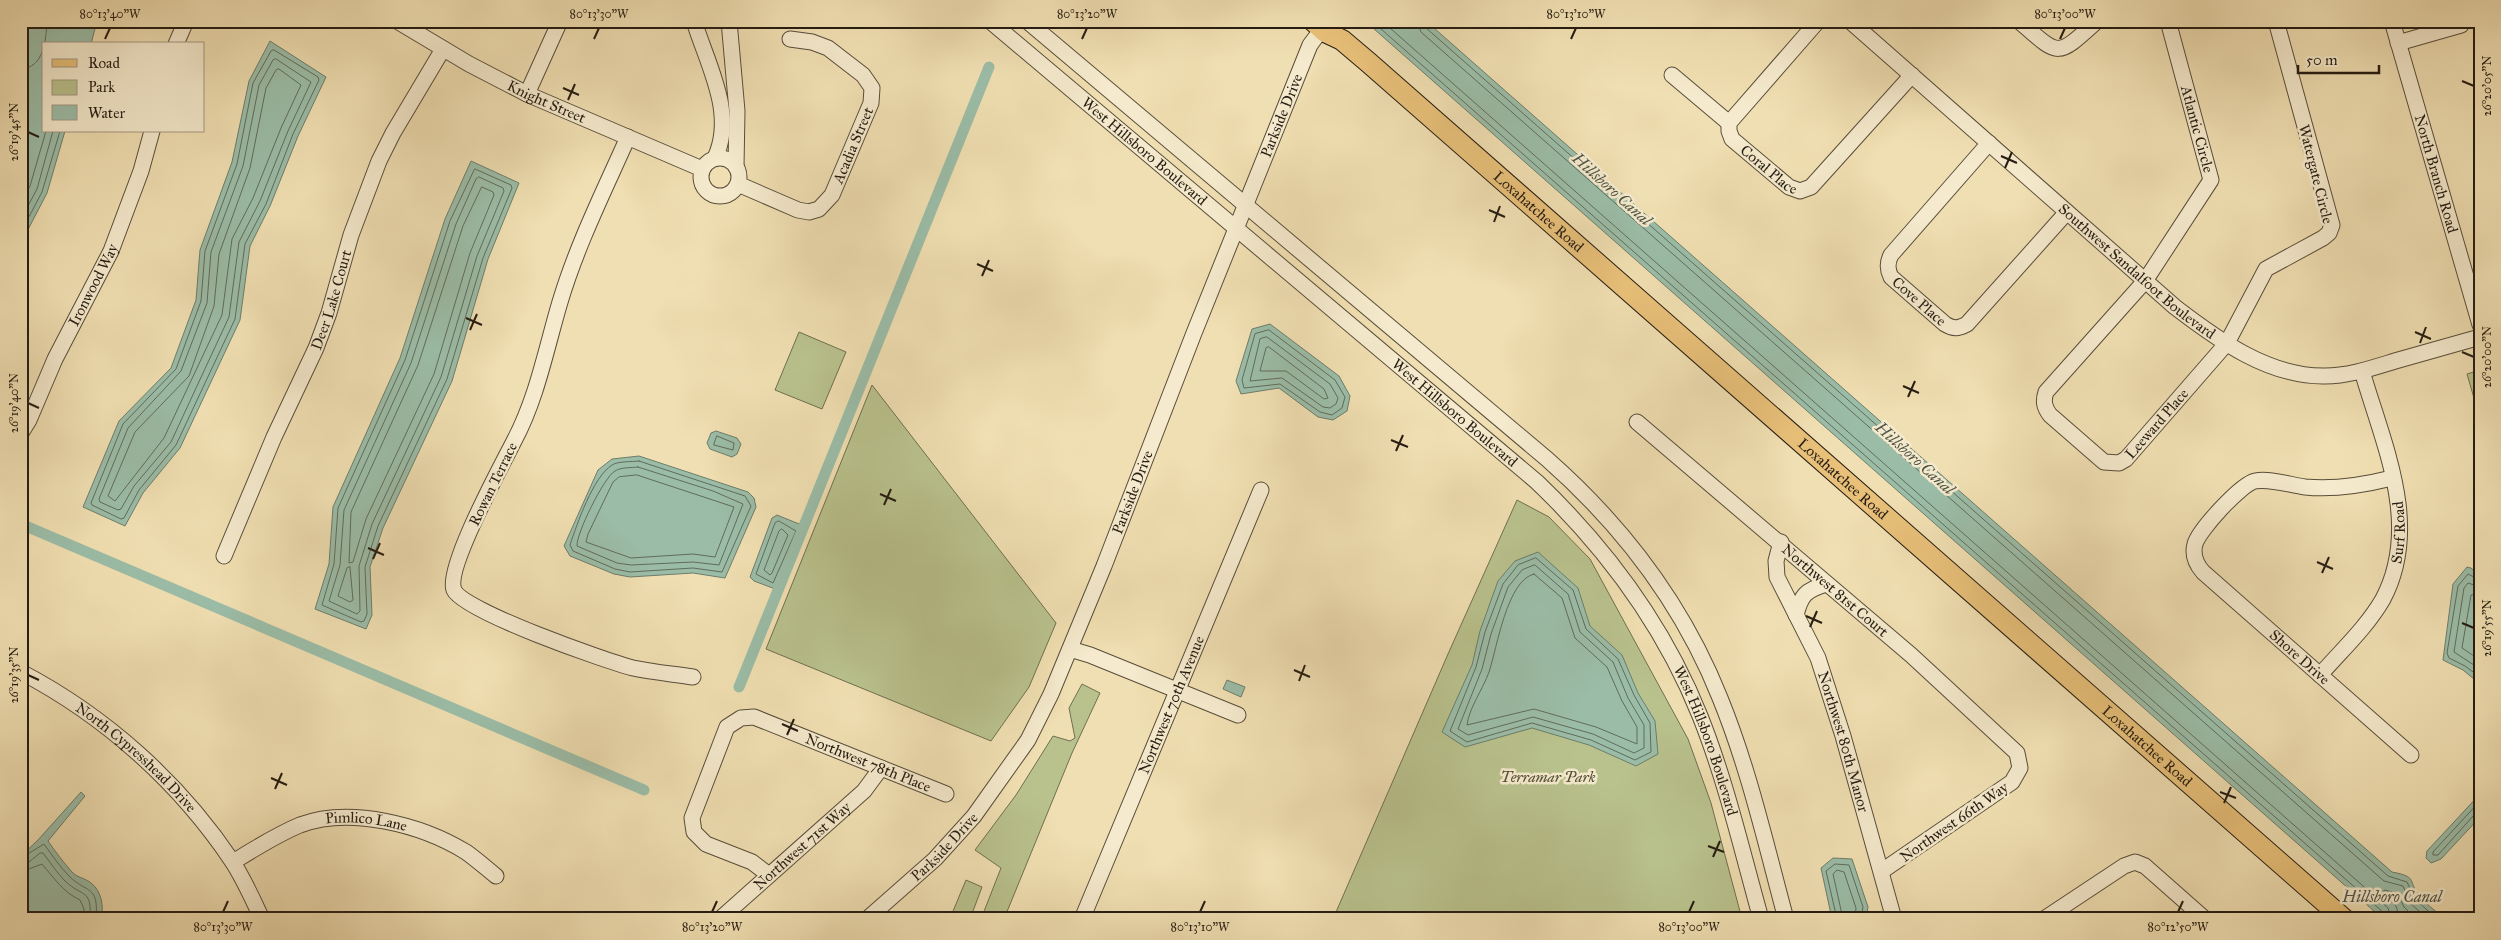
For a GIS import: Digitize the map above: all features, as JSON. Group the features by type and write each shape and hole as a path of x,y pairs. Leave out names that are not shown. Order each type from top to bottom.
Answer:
{"main road":[{"name":"Loxahatchee Road","path":"1323,23 2344,919"}],"street":[{"path":"177,42 186,21"},
{"name":"Knight Street","path":"397,21 443,49 527,94 702,169"},
{"path":"527,94 560,21"},
{"path":"694,21 722,108 722,136 715,158"},
{"path":"730,21 737,111 736,167"},
{"name":"West Hillsboro Boulevard","path":"990,21 1537,482 1571,515 1623,578 1667,646 1701,717 1719,771 1761,919"},
{"name":"West Hillsboro Boulevard","path":"1028,21 1563,472 1596,504 1632,547 1685,626 1720,698 1740,752 1786,919"},
{"path":"1672,75 1729,123 1818,21"},
{"name":"Southwest Sandalfoot Boulevard","path":"1850,21 2145,281 2200,326 2226,343 2288,372 2325,376 2362,371 2480,337"},
{"path":"2019,21 2054,50 2063,50 2070,46 2097,21"},
{"name":"Atlantic Circle","path":"2145,281 2210,180 2168,21"},
{"name":"Watergate Circle","path":"2226,343 2266,269 2323,238 2329,232 2332,225 2276,21"},
{"name":"North Branch Road","path":"2392,21 2480,325"},
{"name":"Parkside Drive","path":"867,919 935,859 974,816 1028,740 1044,710 1070,649 1245,205 1310,45 1323,23"},
{"path":"2398,43 2461,25"},
{"name":"Acadia Street","path":"738,184 798,210 809,212 819,209 832,195 871,103 872,88 863,75 824,46 790,39"},
{"name":"Deer Lake Court","path":"224,556 287,409 316,348 329,312 351,234 379,161 393,133 443,49"},
{"name":"Coral Place","path":"1729,123 1732,139 1789,187 1795,190 1804,190 1811,187 1912,75"},
{"name":"Ironwood Way","path":"21,433 30,420 55,359 111,251 141,171 152,132"},
{"name":"Rowan Terrace","path":"628,137 573,264 528,409 482,505 455,566 452,580 454,590 468,604 574,649 634,668 693,676"},
{"name":"Cove Place","path":"1989,143 1891,255 1888,262 1888,270 1892,277 1911,295 1952,328 1960,328 1967,324 2067,212"},
{"path":"715,158 727,159 736,167 739,172 738,184 727,195 712,195 702,184 702,169 705,164 715,158"},
{"name":"Leeward Place","path":"2145,281 2046,392 2044,400 2045,408 2050,415 2104,462 2119,463 2126,459 2226,343"},
{"name":"Surf Road","path":"2320,675 2378,607 2391,581 2401,534 2399,506 2362,371"},
{"name":"Northwest 81st Court","path":"1637,422 1781,542 1826,584 1911,655 2017,753 2020,768"},
{"name":"Shore Drive","path":"2392,478 2369,484 2325,488 2254,481 2239,490 2199,535 2195,542 2194,556 2203,572 2411,755"},
{"name":"Northwest 70th Avenue","path":"1082,919 1262,490"},
{"name":"Northwest 80th Manor","path":"1781,542 1776,561 1777,577 1818,658 1843,736 1894,919"},
{"path":"1796,615 1800,601 1810,589 1826,584"},
{"path":"1070,649 1179,690 1238,715"},
{"name":"North Cypresshead Drive","path":"21,672 84,709 126,743 162,776 198,816 233,862 262,919"},
{"name":"Northwest 78th Place","path":"769,875 752,862 706,844 694,832 692,818 728,727 741,718 754,718 946,794"},
{"name":"Northwest 71st Way","path":"720,919 864,791 881,768"},
{"name":"Northwest 66th Way","path":"1882,872 2012,782 2020,768"},
{"name":"Pimlico Lane","path":"233,862 301,825 357,818 383,820 439,839 466,852 496,876"},
{"path":"2044,919 2124,866 2135,862 2145,866 2205,919"}],"green space":[{"path":"799,332 846,352 822,409 775,390"},
{"path":"2480,370 2480,412 2478,412 2467,374"},
{"path":"872,385 1056,623 1029,687 991,741 766,649"},
{"name":"Terramar Park","path":"1517,500 1549,517 1590,559 1688,739 1711,803 1742,919 1333,919"},
{"path":"1082,684 1100,693 1072,753 1004,919 981,919 1001,868 975,850 1016,795 1053,736 1070,741 1075,738 1069,708"},
{"path":"966,880 982,887 970,919 951,916"}],"water":[{"path":"28,21 97,21 92,42 42,42 42,132 65,132 47,193 21,243 21,64"},
{"name":"Hillsboro Canal","path":"1365,21 1426,21 2392,872 2409,878 2420,897 2445,919 2383,919"},
{"path":"270,41 326,77 298,136 270,206 250,246 240,320 180,448 143,493 125,526 83,507 119,421 171,368 196,300 200,250 232,162 249,81"},
{"path":"471,161 519,183 488,259 452,381 383,528 370,567 372,615 366,629 315,609 329,564 333,507 400,358 445,219"},
{"path":"1270,324 1339,376 1350,396 1347,411 1333,420 1318,417 1279,388 1241,394 1236,381 1252,329"},
{"path":"716,431 737,438 741,444 737,454 732,457 710,449 707,443 711,433"},
{"path":"639,456 748,492 754,498 756,507 725,578 693,573 630,577 614,574 570,556 564,546 598,470 612,459"},
{"path":"777,515 804,526 778,590 754,581 750,577 772,518"},
{"path":"1538,552 1578,588 1590,626 1622,655 1638,693 1655,721 1658,754 1636,766 1589,745 1532,728 1465,747 1442,732 1472,665 1480,631 1498,581 1515,561"},
{"path":"2467,567 2480,576 2480,684 2463,670 2443,660 2453,584"},
{"path":"1227,680 1245,687 1241,697 1223,689"},
{"path":"81,792 85,796 48,841 72,872 89,881 98,890 102,905 101,919 21,919 21,856"},
{"path":"2480,794 2480,817 2441,859 2431,863 2426,858 2427,851"},
{"path":"1833,858 1852,859 1868,907 1866,919 1832,919 1821,868"}],"waterway":[{"path":"739,687 989,67"},
{"path":"21,524 644,790"}]}
